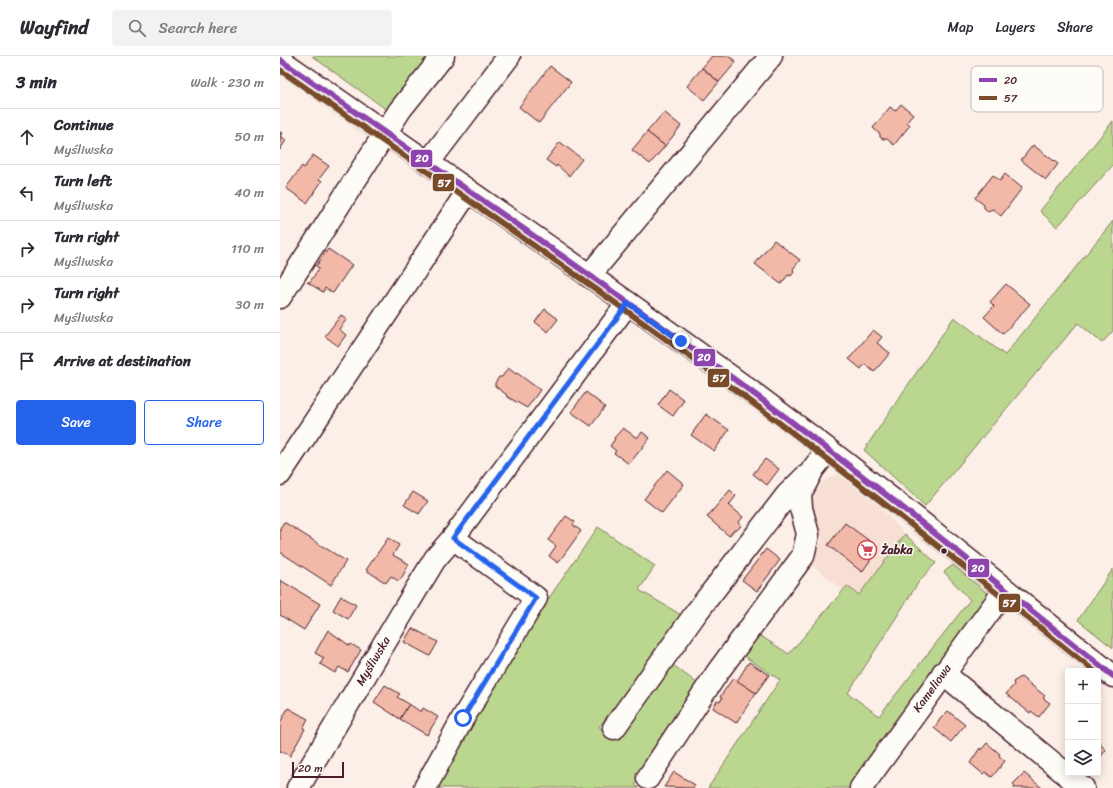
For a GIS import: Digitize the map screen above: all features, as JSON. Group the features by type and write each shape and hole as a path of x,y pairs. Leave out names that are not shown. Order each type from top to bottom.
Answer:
{"street":[{"path":"280,297 400,110 443,56"},
{"path":"428,163 509,56"},
{"path":"589,276 771,56"},
{"path":"280,60 628,303 828,450 1113,676"},
{"path":"280,474 468,191"},
{"name":"Myśliwska","path":"298,788 435,559 453,538 628,303"},
{"path":"648,778 717,673 804,556 808,534 801,508 800,494 814,469 828,450"},
{"path":"614,728 696,614 787,495 814,469"},
{"path":"425,788 463,718 536,598 453,538"},
{"name":"Kameliowa","path":"860,788 1005,590"},
{"path":"943,673 1083,788"}],"shaded area":[{"path":"837,474 880,507 905,534 859,595 847,586 843,590 807,561 823,539 807,500 825,480"}],"green space":[{"path":"313,56 433,56 390,112"},
{"path":"1113,121 1113,165 1057,227 1040,211"},
{"path":"1113,221 1113,331 1102,343 1078,323 925,506 864,450 954,317 1005,355"},
{"path":"598,527 655,566 639,590 683,616 599,727 619,741 673,665 698,684 635,785 639,788 431,788 491,682"},
{"path":"905,534 936,563 920,580 848,693 879,716 970,600 944,572 953,565 988,594 979,612 852,788 708,788 780,680 738,652 756,633 789,654 847,586 859,595"},
{"path":"1113,569 1113,648 1078,620"}],"building":[{"path":"712,56 729,56 736,62 719,82 702,68"},
{"path":"550,66 571,82 539,123 519,107"},
{"path":"702,68 719,82 704,100 687,86"},
{"path":"901,104 913,114 907,122 910,125 894,145 887,139 880,137 880,134 873,128 890,107 895,111"},
{"path":"664,112 681,126 665,146 647,132"},
{"path":"647,132 665,146 650,164 632,150"},
{"path":"280,136 286,140 280,150"},
{"path":"560,142 582,159 569,176 557,165 556,167 546,160"},
{"path":"1033,145 1058,164 1046,180 1021,160"},
{"path":"313,155 329,166 319,179 322,181 307,203 286,188 302,166 304,168"},
{"path":"1005,174 1022,188 1001,216 993,209 988,211 984,208 984,205 975,198 993,175 1000,181"},
{"path":"774,240 800,260 793,269 794,272 791,276 788,275 781,284 755,264"},
{"path":"328,249 352,265 333,293 325,288 323,292 307,282 310,282 319,268 316,266"},
{"path":"1006,284 1030,304 1003,334 984,317 994,306 990,302"},
{"path":"545,309 558,319 548,332 535,322"},
{"path":"341,315 347,319 339,329 346,335 338,346 325,336"},
{"path":"873,330 882,337 877,343 890,353 874,372 865,364 861,369 849,359"},
{"path":"508,368 540,390 527,408 506,396 507,395 495,386 495,383 499,377 502,377"},
{"path":"669,389 684,400 673,416 658,405"},
{"path":"586,392 605,407 591,426 571,412"},
{"path":"706,414 729,430 714,451 691,435"},
{"path":"623,428 637,438 642,432 650,438 629,464 614,453 616,451 610,446 615,439 614,438"},
{"path":"765,459 779,469 767,485 753,474"},
{"path":"667,470 684,484 662,513 644,499"},
{"path":"730,490 736,496 729,505 743,517 739,522 741,526 737,530 734,530 729,536 707,517"},
{"path":"413,492 428,501 419,514 404,505"},
{"path":"566,516 575,522 573,525 581,531 558,563 549,556 556,546 548,540"},
{"path":"284,522 346,561 331,585 280,552 280,528"},
{"path":"845,523 879,548 862,572 828,545"},
{"path":"388,538 399,545 393,555 409,564 401,579 398,581 391,576 386,583 366,570"},
{"path":"766,549 780,560 757,591 742,580"},
{"path":"280,580 320,604 304,630 280,615"},
{"path":"341,596 356,605 348,619 333,610"},
{"path":"412,628 438,642 430,656 404,642"},
{"path":"328,630 350,646 351,644 361,650 348,672 339,667 335,673 320,664 324,658 315,653"},
{"path":"749,662 769,675 756,693 737,681"},
{"path":"1021,677 1045,696 1043,698 1050,703 1039,717 1031,711 1030,713 1006,694 1014,685 1013,682"},
{"path":"733,678 756,693 736,723 713,708 717,701 720,702 722,698 720,697"},
{"path":"385,685 400,694 397,697 409,704 400,719 374,702"},
{"path":"409,704 421,712 423,708 438,717 427,735 400,719"},
{"path":"288,708 308,719 303,728 305,729 290,756 281,751 280,752 280,723"},
{"path":"948,711 965,725 951,742 934,728"},
{"path":"987,743 1000,754 999,756 1005,761 992,777 985,772 983,774 970,763 980,748 981,750"},
{"path":"1101,745 1106,750 1101,756"},
{"path":"674,772 695,785 693,788 664,787"},
{"path":"1024,773 1042,788 1013,788 1015,786 1013,784"}],"transit line":[{"name":"20","path":"280,60 702,355 894,501 1113,676"},
{"name":"57","path":"280,70 520,236 699,363 885,504 1090,668"}],"place":[{"name":"Żabka","path":"867,550"}],"route":[{"path":"463,718 536,598 453,538 628,303 681,341"}]}
